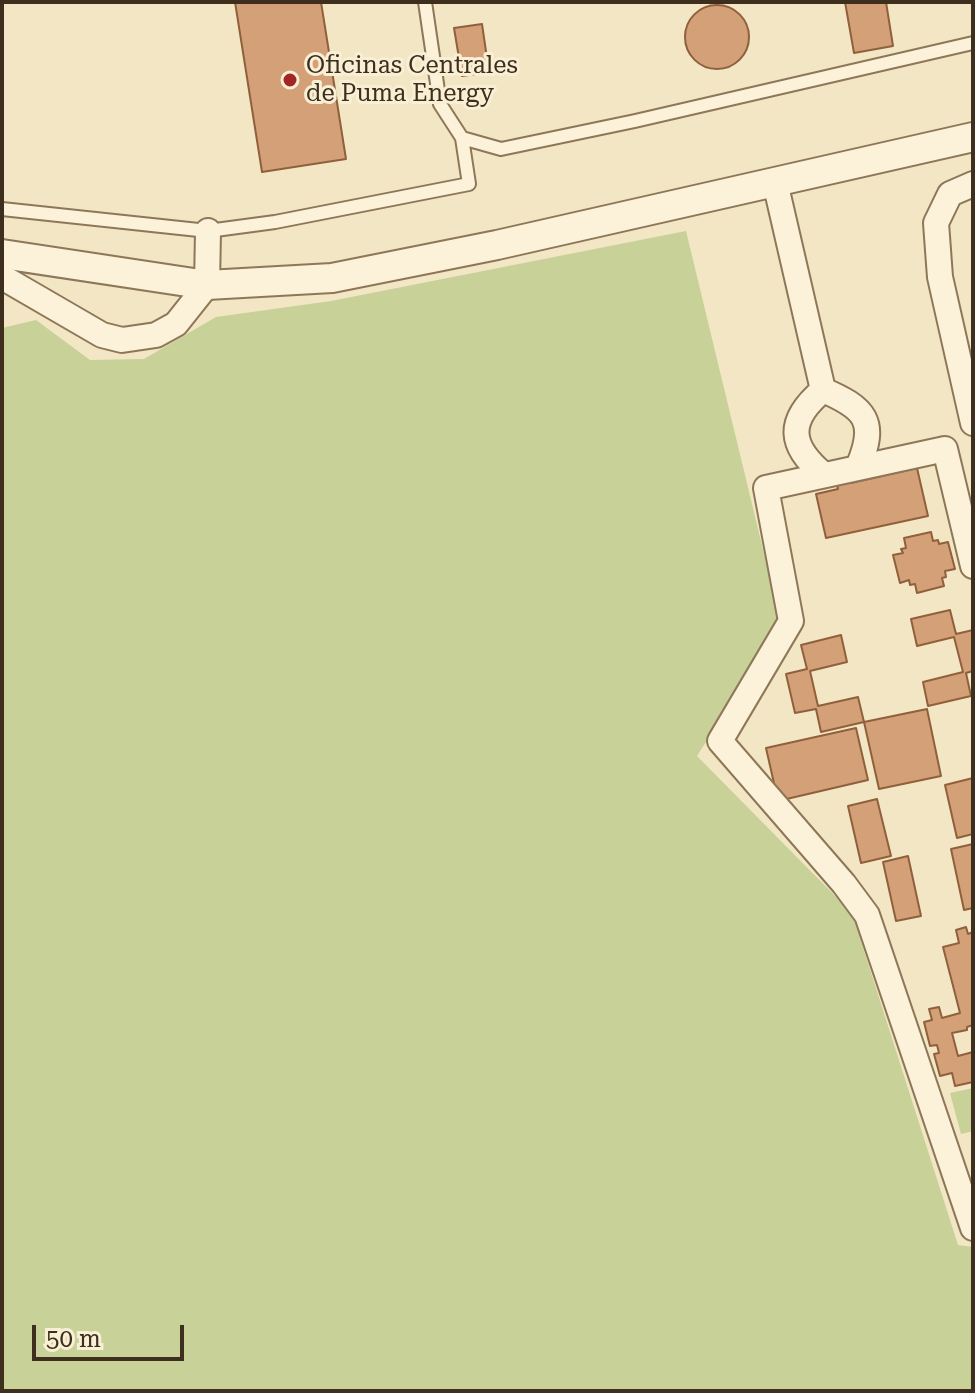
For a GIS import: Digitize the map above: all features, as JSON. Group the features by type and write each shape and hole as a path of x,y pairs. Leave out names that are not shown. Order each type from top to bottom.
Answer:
{"street":[{"path":"2,254 207,285 332,278 497,245 973,137"},
{"path":"775,182 823,390"},
{"path":"973,184 950,194 936,223 940,277 973,423"},
{"path":"2,277 102,335 122,340 156,335 176,324 207,285 208,231"},
{"path":"823,390 850,402 862,413 867,442 858,467"},
{"path":"823,390 796,422 796,435 803,456 824,475"},
{"path":"973,566 945,449 766,488 791,621 720,741 844,884 867,915 973,1228"}],"lane":[{"path":"2,209 208,231 275,222 469,184 462,138 440,104 425,2"},
{"path":"462,138 501,149 973,43"}],"green space":[{"path":"686,231 781,624 697,756 852,913 958,1245 973,1247 973,1391 2,1391 2,328 36,320 90,360 144,359 216,317 331,301"},
{"path":"973,1088 973,1131 961,1134 950,1093"}],"building":[{"name":"Oficinas Centrales de Puma Energy","path":"235,2 321,2 346,159 262,172"},
{"path":"845,2 886,2 893,46 854,53"},
{"path":"717,5 735,11 743,19 749,37 743,55 735,63 717,69 699,63 691,55 685,37 691,19 699,11"},
{"path":"482,24 489,72 462,76 454,28"},
{"path":"917,468 928,516 826,538 816,494 838,489 835,478 849,475 851,483"},
{"path":"931,532 933,541 938,540 939,544 948,542 955,569 945,571 946,577 942,578 944,586 917,593 915,584 910,585 909,580 900,583 893,555 903,553 901,549 906,548 904,538"},
{"path":"950,610 956,634 973,630 973,671 966,673 971,696 928,706 923,682 963,672 954,637 917,646 911,619"},
{"path":"841,635 847,662 810,671 818,706 858,697 864,722 821,732 816,709 795,713 786,674 807,669 801,645"},
{"path":"927,709 941,776 879,789 864,722"},
{"path":"856,728 868,780 778,801 766,748"},
{"path":"973,778 973,834 957,838 945,785"},
{"path":"877,799 891,856 861,863 848,806"},
{"path":"973,844 973,908 964,910 951,849"},
{"path":"908,856 921,916 896,921 883,862"},
{"path":"966,927 968,934 973,932 973,1025 967,1030 952,1033 958,1056 973,1052 973,1082 955,1086 952,1073 940,1076 934,1054 939,1053 937,1045 930,1046 924,1022 932,1020 929,1009 939,1007 942,1018 960,1013 943,947 959,943 956,930"}],"place":[{"name":"Oficinas Centrales de Puma Energy","path":"290,80"}]}
